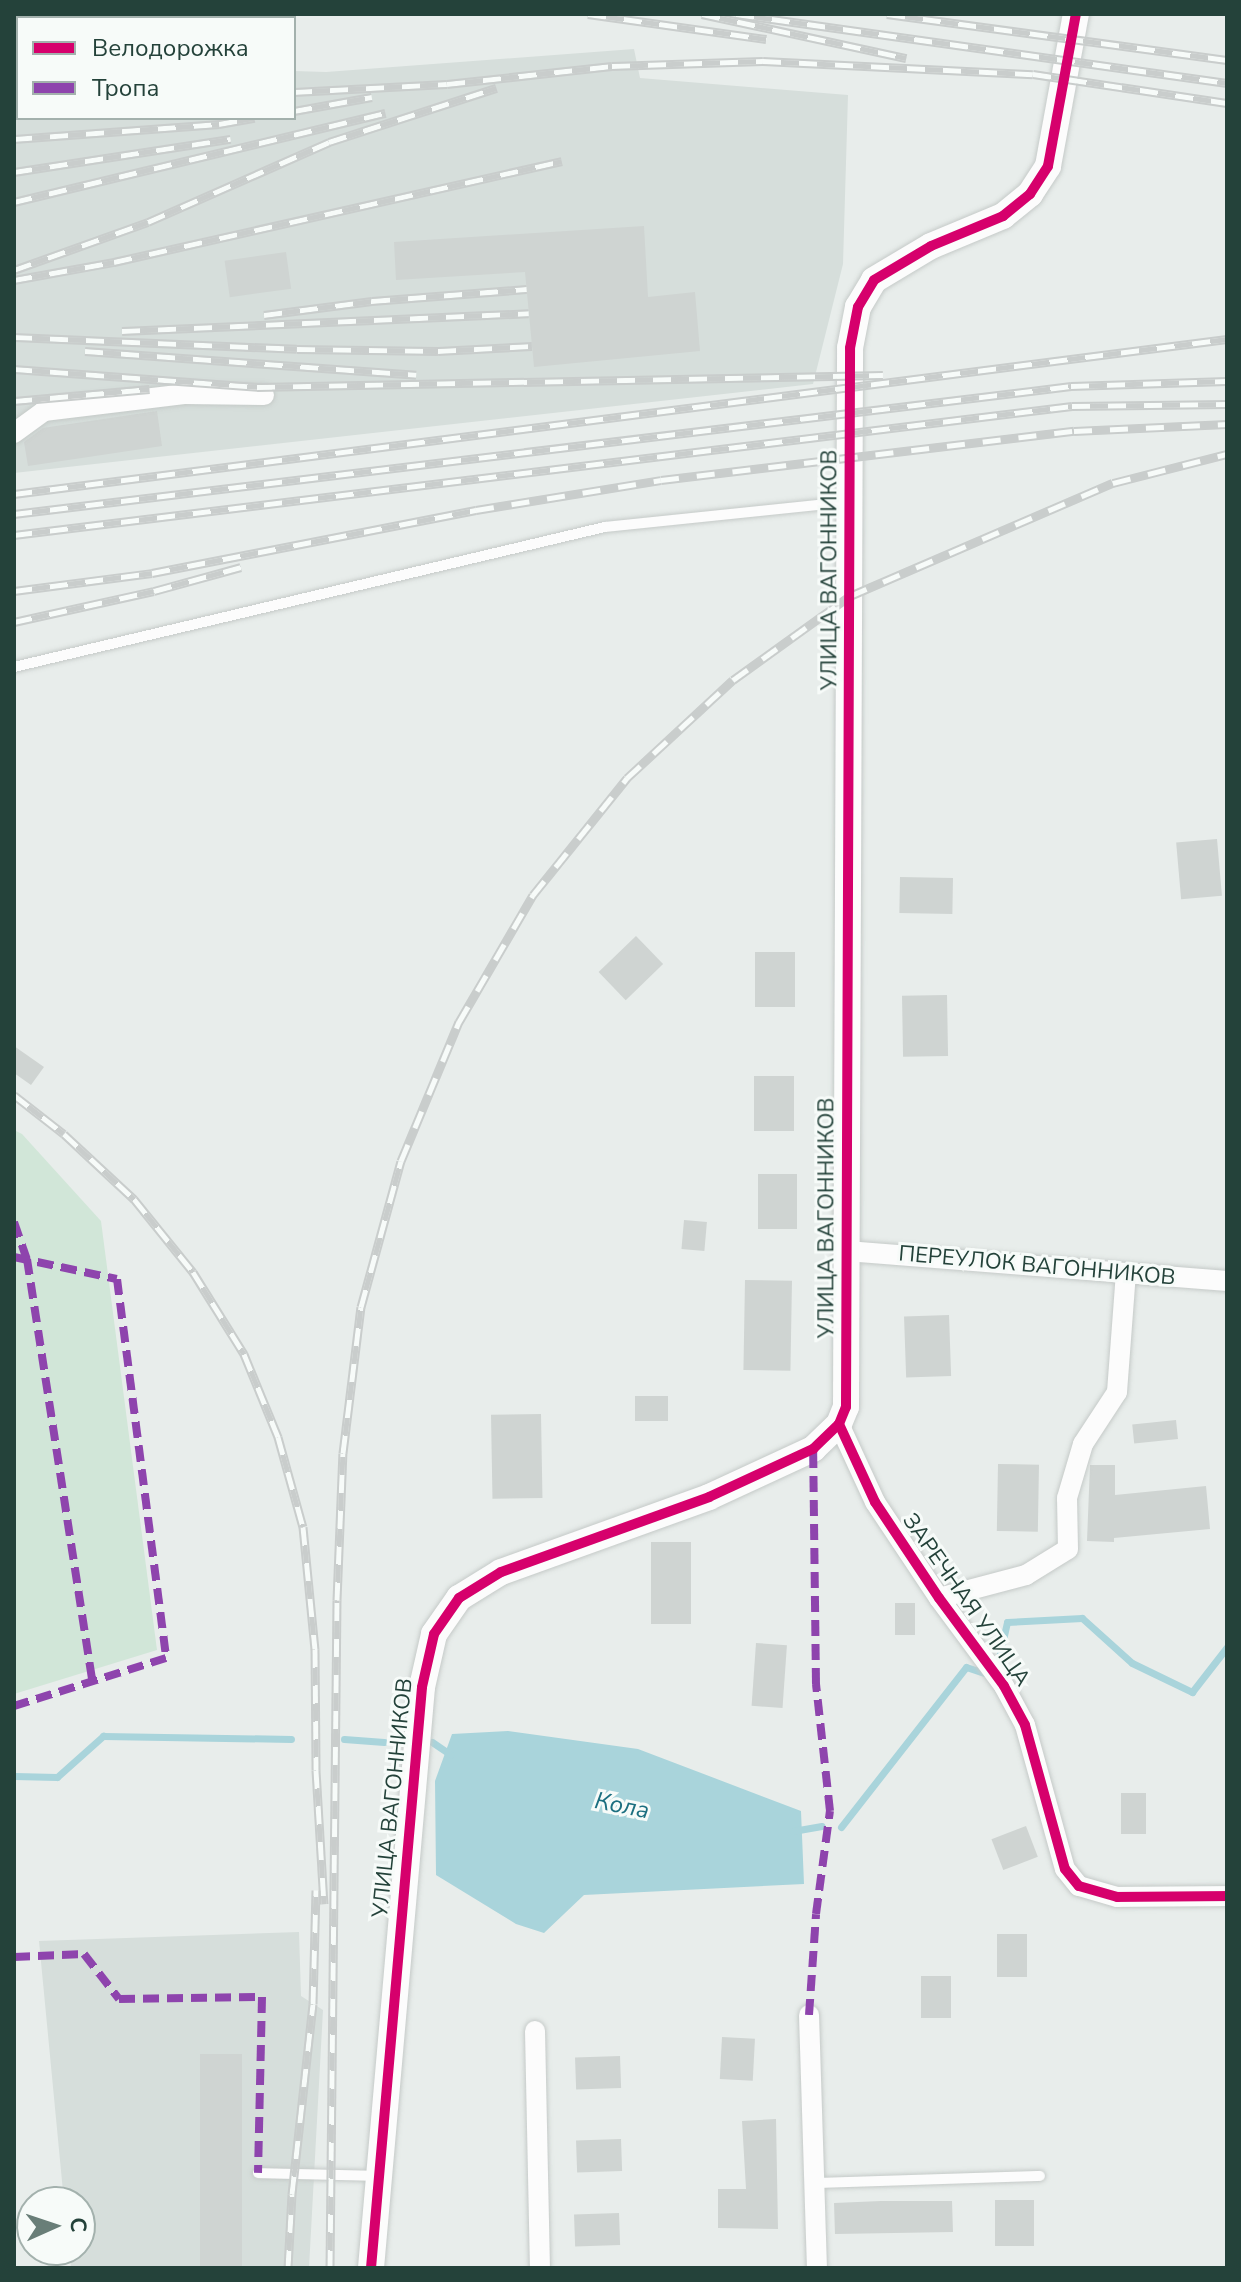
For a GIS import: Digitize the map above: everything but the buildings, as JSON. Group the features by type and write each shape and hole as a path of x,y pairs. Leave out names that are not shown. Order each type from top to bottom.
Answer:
{"street":[{"name":"УЛИЦА ВАГОННИКОВ","path":"371,2268 422,1687 434,1634 459,1598 501,1572 709,1497 813,1449 839,1424 846,1407 850,348 858,307 874,280 900,262 1003,216 1030,194 1048,166 1076,14"},
{"path":"14,433 44,411 184,394 264,395"},
{"name":"ПЕРЕУЛОК ВАГОННИКОВ","path":"847,1251 1227,1281"},
{"path":"939,1598 1026,1575 1068,1549 1067,1498 1083,1444 1117,1392 1126,1273"},
{"name":"ЗАРЕЧНАЯ УЛИЦА","path":"839,1424 875,1502 939,1598 1004,1686 1025,1725 1065,1869 1079,1886 1117,1897 1227,1896"},
{"path":"809,2015 817,2268"},
{"path":"535,2031 540,2268"}],"lane":[{"path":"14,667 605,527 851,502"},
{"path":"258,2173 377,2176"},
{"path":"812,2183 1040,2176"}],"shaded area":[{"path":"634,49 640,78 848,95 843,264 813,384 14,473 14,65 16,120 296,120 296,71 326,72"},
{"path":"299,1932 301,1996 323,2010 309,2268 71,2268 96,2266 96,2186 62,2186 39,1941"}],"green space":[{"path":"14,1130 22,1134 101,1221 157,1650 14,1694"}],"water":[{"path":"508,1731 638,1749 801,1811 804,1884 584,1895 544,1933 516,1924 436,1875 435,1781 452,1734"}],"waterway":[{"name":"Кола","path":"998,1662 1007,1622 1082,1618 1132,1663 1192,1692 1227,1647"},
{"name":"Кола","path":"841,1827 966,1667 984,1673"},
{"name":"Кола","path":"14,1776 57,1777 103,1736 291,1739"},
{"name":"Кола","path":"344,1739 384,1742"},
{"name":"Кола","path":"432,1742 450,1754"},
{"name":"Кола","path":"793,1831 822,1826"}],"railway":[{"path":"588,14 766,39"},
{"path":"702,14 906,58"},
{"path":"736,14 1227,83"},
{"path":"887,14 1227,60"},
{"path":"296,92 447,84 612,66 763,61 1033,74 1227,103"},
{"path":"14,270 148,222 329,142 496,88"},
{"path":"296,111 372,97"},
{"path":"14,202 385,113"},
{"path":"14,139 242,120"},
{"path":"14,172 230,139"},
{"path":"14,280 114,262 562,161"},
{"path":"264,315 372,301 527,289"},
{"path":"122,331 529,313"},
{"path":"14,337 297,349 438,351 532,346"},
{"path":"14,494 1227,339"},
{"path":"85,351 416,375"},
{"path":"14,369 257,387 883,375"},
{"path":"14,514 1071,386 1227,381"},
{"path":"14,401 149,389"},
{"path":"14,535 1072,406 1227,404"},
{"path":"14,591 152,573 476,510 661,480 1074,431 1227,424"},
{"path":"330,2268 337,1600 343,1453 361,1307 401,1161 459,1022 533,895 627,778 733,680 850,596 1113,483 1227,454"},
{"path":"14,622 154,591 241,567"},
{"path":"14,1095 64,1134 134,1199 193,1272 244,1354 278,1437 303,1527 315,1649 316,1770 324,1904"},
{"path":"288,2268 292,2194 313,2004 316,1890"}],"marked path":[{"path":"14,1222 27,1259 92,1679"},
{"path":"14,1257 117,1279 166,1658 14,1706"},
{"path":"809,2015 816,1914 830,1811 816,1684 813,1449"},
{"path":"14,1957 84,1954 119,1999 262,1997 258,2173"}],"cycle path":[{"path":"371,2268 422,1687 434,1634 459,1598 501,1572 709,1497 813,1449 839,1424 846,1407 850,348 858,307 874,280 931,246 1003,216 1030,194 1048,166 1076,14"},
{"path":"839,1424 875,1502 939,1598 1004,1686 1025,1725 1065,1869 1079,1886 1117,1897 1227,1896"}]}
